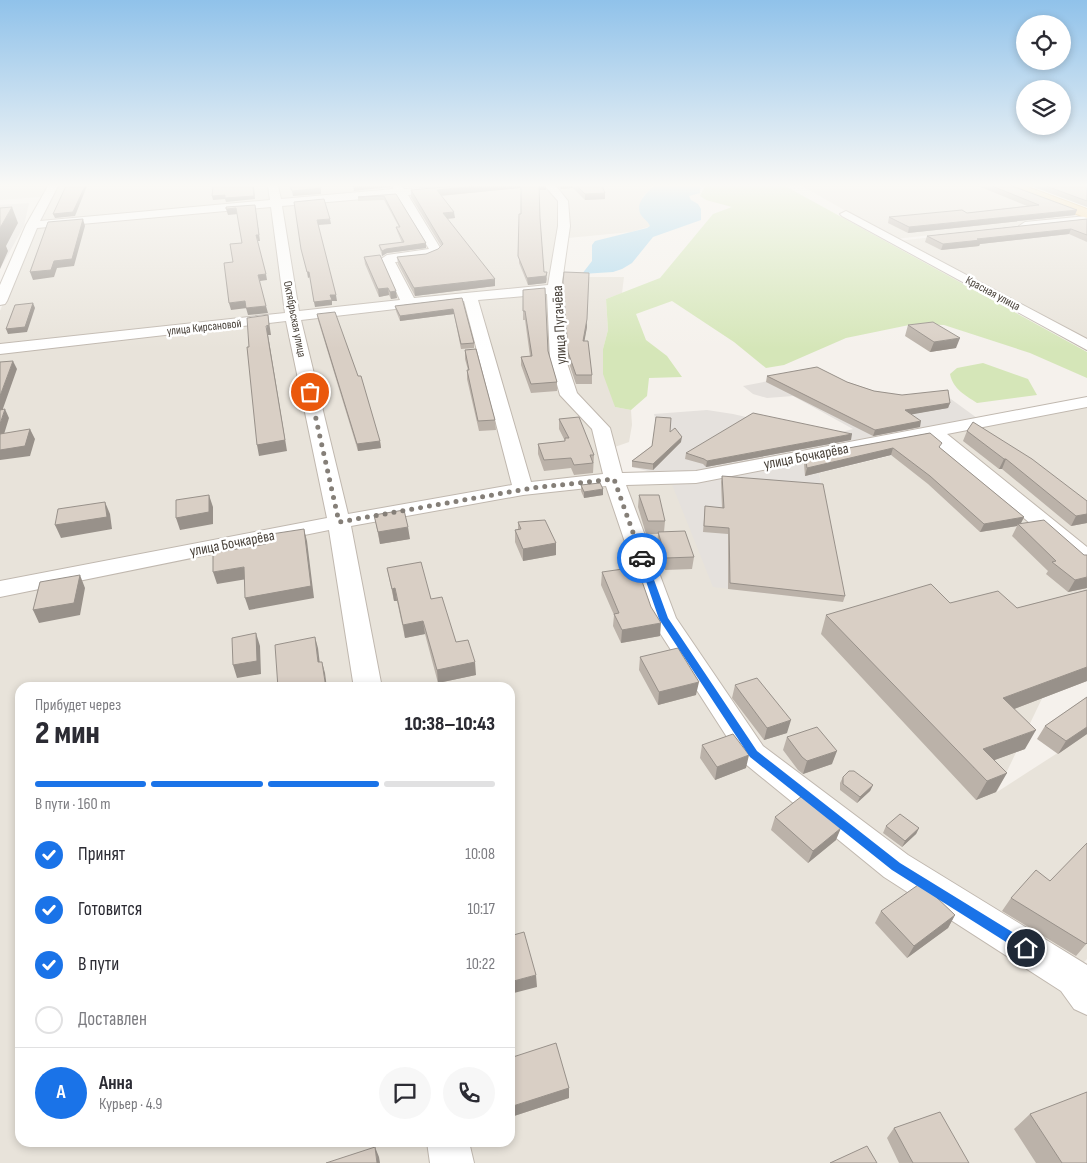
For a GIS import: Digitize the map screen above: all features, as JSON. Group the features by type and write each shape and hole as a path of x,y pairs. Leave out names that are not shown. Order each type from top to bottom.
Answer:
{"street":[{"path":"0,301 26,240"},
{"name":"Октябрьская улица","path":"282,240 293,317 339,522 367,682"},
{"path":"409,303 387,259 426,255 436,251 430,240"},
{"name":"улица Пугачёва","path":"562,240 554,289 558,360 569,395 602,428 614,479 664,619 753,754 896,866 1083,980"},
{"name":"Красная улица","path":"895,240 1087,345"},
{"name":"улица Кирсановой","path":"0,349 470,296 554,289"},
{"path":"470,296 523,489"},
{"name":"улица Бочкарёва","path":"0,589 339,522 523,489 614,479 696,478 1087,402"},
{"path":"931,431 1087,559"},
{"path":"449,1147 452,1163"}],"shaded area":[{"path":"0,240 16,240 0,269"},
{"path":"28,240 279,240 290,316 0,347 0,311"},
{"path":"284,240 427,240 433,251 384,259 406,302 295,316"},
{"path":"432,240 559,240 552,288 410,302 389,259 438,251"},
{"path":"1087,240 1087,343 897,241"},
{"path":"559,277 624,277 622,293 606,299 608,330 603,349 615,407 631,410 632,425 629,442 612,448 573,393 561,360"},
{"path":"552,290 555,361 598,429 612,478 524,487 472,297"},
{"path":"469,297 520,487 342,519 296,318"},
{"path":"291,319 334,520 0,587 0,350"},
{"path":"816,372 873,397 944,394 977,418 904,433 924,447 819,473 843,602 713,587 667,472 651,472 632,467 651,452 656,422 654,414 707,410 733,414 804,430 811,440 853,429 793,396 767,398 753,394 743,386"},
{"path":"1087,404 1087,552 935,432"},
{"path":"939,444 1087,564 1087,605 997,792 1087,734 1087,959 1072,974 757,751 666,619 618,482 670,483 843,601 819,473"},
{"path":"613,479 661,618 750,754 1087,1004 1087,1163 459,1163 457,1147 515,1147 515,682 372,682 343,523"},
{"path":"335,525 362,682 15,682 15,1147 442,1147 445,1163 0,1163 0,591"}],"green space":[{"path":"691,240 884,240 1087,352 1087,378 1030,353 944,325 914,324 846,338 784,365 766,368 734,342 672,301 636,314 646,340 667,356 682,377 649,378 647,396 631,410 615,407 603,374 603,349 608,330 606,299 660,278"},
{"path":"983,363 1028,379 1037,395 977,403 957,388 950,374 957,368"}],"water":[{"path":"650,240 632,263 622,269 613,272 582,274 592,261 592,245 595,241"}],"building":[{"path":"41,240 77,240 72,259 54,261 51,270 30,272"},
{"path":"242,240 257,240 266,274 258,275 266,306 246,308 245,301 229,303 224,263 233,262 230,244 242,243"},
{"path":"300,240 322,240 336,295 330,295 332,300 314,302 309,272 307,272"},
{"path":"403,240 424,240 426,243 382,251 379,245 404,242"},
{"path":"441,240 464,240 495,279 414,288 397,257 426,254 438,249 443,244"},
{"path":"518,240 542,240 544,272 547,272 546,276 527,278 518,256"},
{"path":"936,240 978,240 943,244"},
{"path":"380,255 396,291 390,292 388,288 378,289 364,257"},
{"path":"564,272 589,273 587,319 583,341 588,341 592,375 576,375 568,352"},
{"path":"545,288 548,351 557,382 531,384 521,357 532,356 525,311 523,311 523,290"},
{"path":"462,298 474,343 461,344 453,309 400,316 395,306"},
{"path":"33,303 25,327 6,329 15,305"},
{"path":"335,312 358,376 361,376 380,441 357,444 317,314"},
{"path":"268,315 269,325 266,326 285,440 257,445 247,347 249,347 247,318"},
{"path":"933,322 960,338 934,342 908,325"},
{"path":"476,349 495,420 478,421 467,370 469,370 465,350"},
{"path":"13,361 0,396 0,362"},
{"path":"817,367 847,382 874,391 902,395 948,390 950,403 905,410 921,421 875,430 767,376"},
{"path":"5,409 0,424 0,410"},
{"path":"753,413 852,434 707,461 686,453"},
{"path":"579,417 594,455 590,455 593,463 574,465 571,458 544,460 538,444 565,441 565,438 569,438 559,419"},
{"path":"656,417 671,418 670,432 675,428 682,437 653,464 632,461 652,446"},
{"path":"973,422 1032,459 1087,501 1087,514 1076,516 1006,459 967,431"},
{"path":"30,429 25,446 0,450 0,434"},
{"path":"930,433 942,443 939,447 1024,517 984,524 930,476 893,448 807,468 805,456"},
{"path":"722,476 823,484 845,596 730,583 729,528 704,526 705,506 724,508"},
{"path":"600,483 603,489 584,492 581,485"},
{"path":"209,495 209,512 176,518 176,500"},
{"path":"639,495 659,495 665,521 648,521"},
{"path":"105,502 107,517 55,525 58,509"},
{"path":"404,510 408,527 378,532 374,515"},
{"path":"545,520 556,543 523,549 515,530 521,529 518,522"},
{"path":"1044,520 1084,555 1087,555 1087,577 1075,580 1052,562 1056,561 1018,524"},
{"path":"304,529 311,586 245,598 244,567 213,572 213,553 266,544 265,535"},
{"path":"685,531 694,557 666,558 658,532"},
{"path":"421,562 431,599 442,597 456,642 468,640 475,662 437,670 423,621 403,625 395,588 392,589 387,568"},
{"path":"637,567 651,607 661,623 622,630 614,614 619,613 602,572"},
{"path":"80,575 74,603 33,610 40,582"},
{"path":"931,584 950,603 998,591 1017,608 1087,590 1087,667 1003,698 1036,730 983,749 1007,773 987,781 826,615"},
{"path":"256,633 257,661 233,665 232,638"},
{"path":"315,637 318,662 322,662 325,682 278,682 275,645"},
{"path":"678,648 699,682 659,692 640,657"},
{"path":"757,678 791,720 767,728 735,685"},
{"path":"1087,697 1087,727 1066,741 1045,726"},
{"path":"817,727 837,751 807,761 787,737"},
{"path":"733,734 749,755 717,767 702,745"},
{"path":"849,771 854,771 873,785 860,797 843,784 843,777"},
{"path":"802,796 841,828 813,851 775,817"},
{"path":"900,814 919,828 905,841 886,826"},
{"path":"1087,843 1086,944 1011,898 1036,870 1050,881"},
{"path":"918,885 934,895 955,915 914,946 881,911"},
{"path":"524,932 536,975 515,981 515,935"},
{"path":"556,1043 569,1088 515,1105 515,1056"},
{"path":"1087,1092 1087,1163 1062,1163 1030,1114"},
{"path":"940,1112 969,1163 913,1163 894,1128"},
{"path":"867,1146 877,1163 830,1163"},
{"path":"375,1147 377,1163 326,1163"}],"way so far":[{"path":"310,392 339,522 532,488 614,479 642,558"}],"route":[{"path":"642,558 664,619 753,754 896,866 1026,948"}]}
